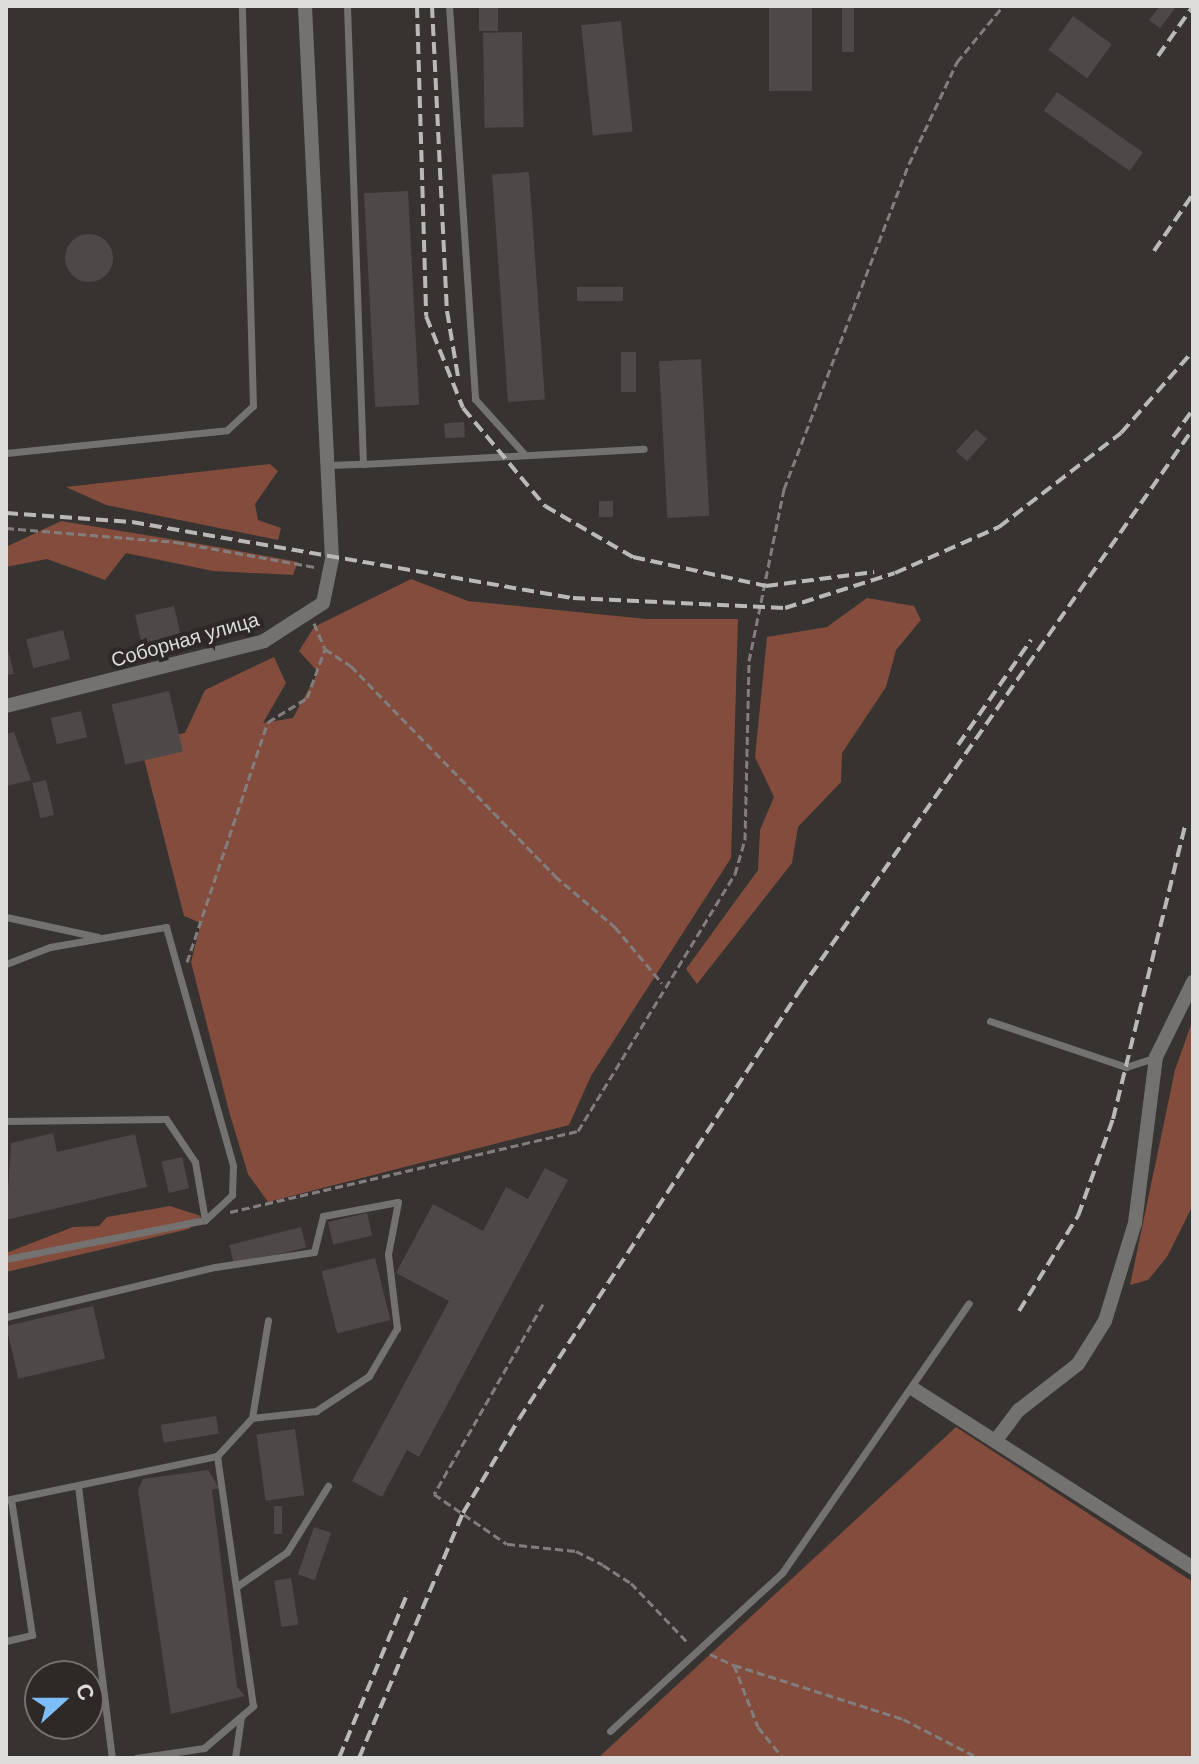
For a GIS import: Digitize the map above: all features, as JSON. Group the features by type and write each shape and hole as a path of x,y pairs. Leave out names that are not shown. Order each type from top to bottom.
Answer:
{"street":[{"path":"305,6 332,565 323,603 311,616"},
{"name":"Соборная улица","path":"6,706 182,665 264,641 311,616"},
{"path":"996,1440 1019,1410 1078,1364 1105,1321 1135,1223 1156,1057 1193,982"},
{"path":"915,1390 1193,1568"}],"lane":[{"path":"6,453 227,430 253,406 242,6"},
{"path":"347,6 363,464"},
{"path":"449,6 475,399 525,455"},
{"path":"328,465 644,449"},
{"path":"6,917 104,938"},
{"path":"6,964 104,938 166,927 179,984 233,1166 232,1195 205,1220 6,1259"},
{"path":"990,1021 1126,1067 1156,1057"},
{"path":"6,1121 166,1119 195,1162 205,1220"},
{"path":"6,1317 215,1267 314,1252 323,1216 398,1202 388,1254 397,1328 369,1376 316,1411 252,1418"},
{"path":"610,1731 782,1573 879,1442 893,1410 915,1390 969,1303"},
{"path":"6,1641 32,1635 8,1500 217,1456 252,1418 268,1320"},
{"path":"136,1758 204,1748 253,1706 217,1456"},
{"path":"78,1486 112,1758"},
{"path":"236,1587 287,1552 328,1486"},
{"path":"235,1758 241,1716"}],"path":[{"path":"205,1220 578,1131 662,983 720,905 745,840 749,661 784,489 909,164 957,62 1003,6"},
{"path":"6,528 176,542 332,565"},
{"path":"311,616 325,649 351,666 535,856 615,927 662,983"},
{"path":"179,984 268,722 307,698 325,649"},
{"path":"543,1304 434,1494 507,1544 576,1551 603,1565 700,1650 734,1665 903,1719 979,1758"},
{"path":"734,1665 758,1727 783,1758"}],"shaded area":[{"path":"270,464 278,471 255,504 258,520 281,528 278,540 106,505 66,487"},
{"path":"61,521 298,562 293,575 213,571 126,553 105,580 47,559 6,567 6,547"},
{"path":"411,579 468,601 646,619 738,619 731,858 591,1076 569,1125 268,1202 248,1174 230,1115 191,962 201,923 184,916 144,759 156,739 185,733 205,690 274,657 286,683 263,723 293,718 318,672 299,651 314,627"},
{"path":"867,598 914,606 921,620 896,650 886,687 842,753 841,782 798,827 792,863 697,984 686,969 758,870 760,830 774,797 755,757 767,637 827,627"},
{"path":"1193,1019 1193,1205 1167,1257 1148,1280 1130,1285 1175,1070"},
{"path":"170,1206 201,1216 189,1229 6,1272 6,1253 73,1227 99,1226 107,1217"},
{"path":"956,1427 1193,1582 1193,1758 598,1758"}],"building":[{"path":"479,6 498,6 498,31 479,31"},
{"path":"769,6 812,6 812,91 769,91"},
{"path":"842,6 854,6 854,52 842,52"},
{"path":"1160,6 1177,6 1160,28 1149,20"},
{"path":"1073,16 1112,44 1087,78 1048,50"},
{"path":"621,21 633,131 593,136 581,25"},
{"path":"522,32 524,127 485,128 483,33"},
{"path":"1057,92 1143,152 1130,171 1044,111"},
{"path":"529,172 545,399 508,402 492,175"},
{"path":"408,191 419,405 375,407 364,193"},
{"path":"89,234 106,241 113,258 106,275 89,282 72,275 65,258 72,241"},
{"path":"577,287 623,287 623,301 577,301"},
{"path":"621,352 636,352 636,392 621,392"},
{"path":"701,359 709,516 667,518 659,361"},
{"path":"464,422 465,437 445,438 444,423"},
{"path":"976,429 987,439 967,461 956,451"},
{"path":"599,501 613,501 613,517 599,517"},
{"path":"174,606 182,640 143,649 135,615"},
{"path":"63,630 70,659 33,668 26,639"},
{"path":"6,642 14,674 6,675"},
{"path":"169,691 183,751 125,765 112,704"},
{"path":"81,711 87,737 57,744 51,718"},
{"path":"14,732 31,780 7,786 6,734"},
{"path":"46,780 54,815 40,818 32,783"},
{"path":"53,1133 57,1152 135,1134 147,1187 6,1220 11,1143"},
{"path":"182,1157 189,1188 169,1193 162,1162"},
{"path":"545,1168 568,1180 419,1457 407,1450 382,1497 352,1481 449,1301 396,1273 433,1204 483,1231 506,1187 528,1199"},
{"path":"367,1213 372,1235 333,1244 328,1222"},
{"path":"301,1227 306,1247 234,1265 229,1245"},
{"path":"375,1258 390,1320 337,1333 322,1271"},
{"path":"93,1306 105,1359 18,1379 6,1326"},
{"path":"216,1416 219,1434 164,1443 161,1425"},
{"path":"295,1429 304,1495 266,1501 256,1434"},
{"path":"208,1470 219,1488 212,1490 237,1687 245,1696 171,1714 138,1490 143,1479"},
{"path":"274,1506 282,1506 282,1534 274,1534"},
{"path":"314,1527 331,1533 315,1580 298,1574"},
{"path":"291,1578 298,1624 282,1627 274,1581"}],"railway":[{"path":"417,6 426,316 463,408 545,506 633,557 766,586 874,572"},
{"path":"432,6 447,311 458,377"},
{"path":"1158,56 1193,6"},
{"path":"1154,251 1193,194"},
{"path":"6,513 132,522 573,598 785,608 895,573 999,527 1121,433 1193,351"},
{"path":"1173,437 1193,409"},
{"path":"359,1758 463,1513 519,1419 800,990 1193,429"},
{"path":"958,745 1031,640"},
{"path":"1019,1311 1078,1216 1113,1119 1185,826"},
{"path":"339,1758 408,1592"}]}
